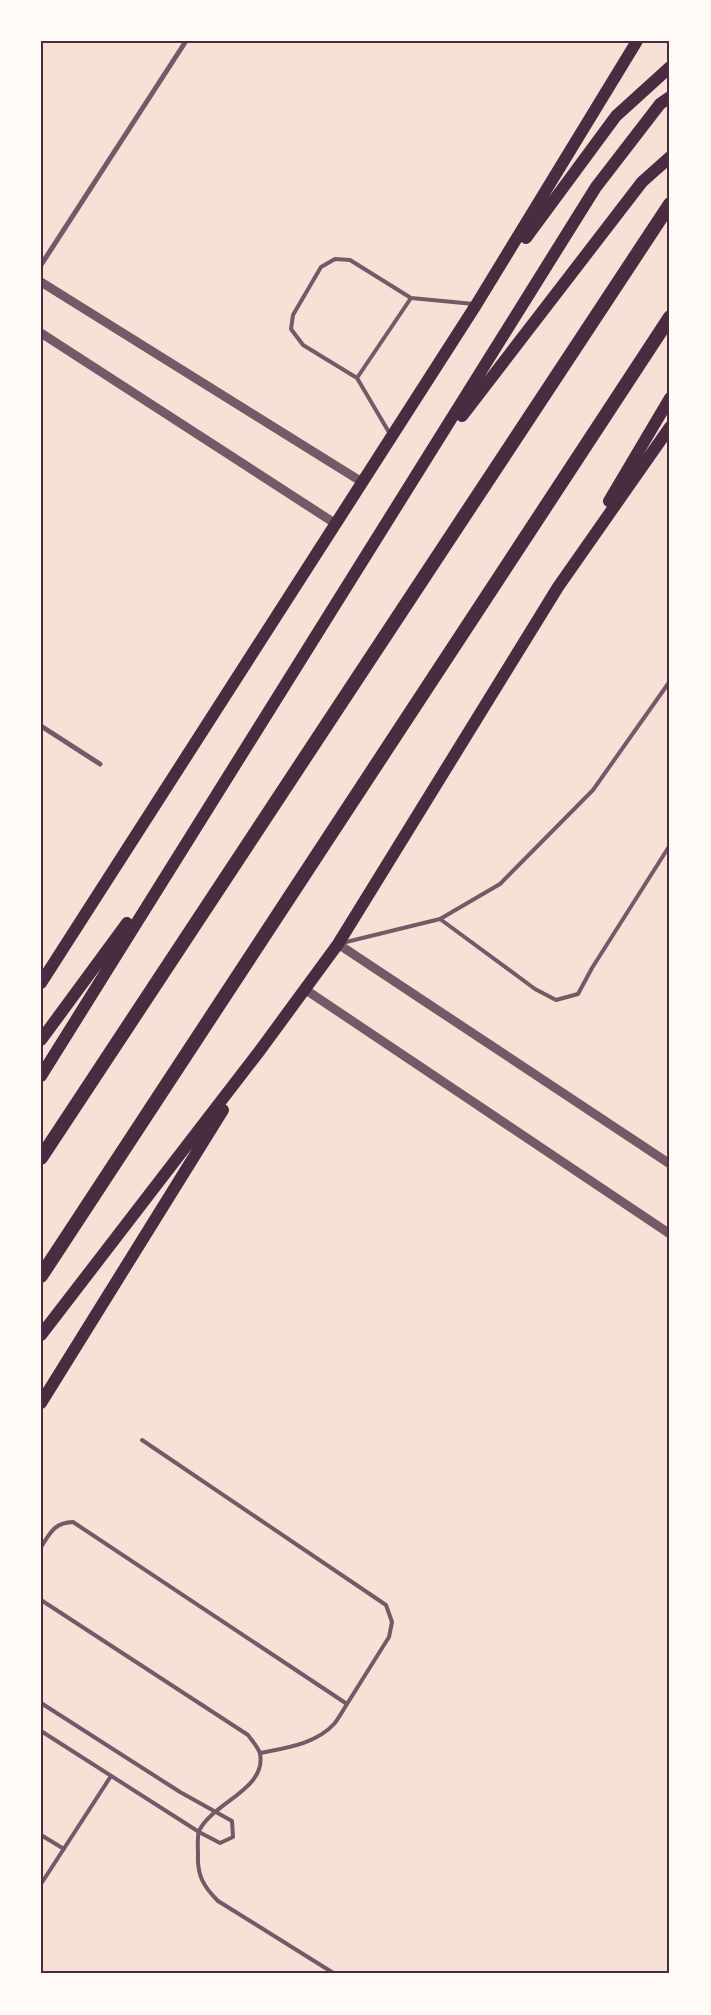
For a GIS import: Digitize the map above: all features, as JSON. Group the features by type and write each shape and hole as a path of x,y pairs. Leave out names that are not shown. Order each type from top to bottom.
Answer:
{"highway":[{"path":"41,1158 670,204"},
{"path":"41,1276 670,317"}],"main road":[{"path":"41,983 476,305 638,41"},
{"path":"476,305 616,116 670,67"},
{"path":"41,1076 596,187 660,104 670,96"},
{"path":"418,473 642,182 670,157"},
{"path":"41,1335 306,990 338,944 558,587 670,398"},
{"path":"558,587 670,426"},
{"path":"41,1040 184,846"},
{"path":"41,1403 261,1049"}],"street":[{"path":"41,265 186,41"},
{"path":"41,282 362,482"},
{"path":"41,333 336,524"},
{"path":"41,726 100,764"},
{"path":"338,944 670,1164"},
{"path":"306,990 670,1234"}],"lane":[{"path":"391,436 357,378 302,345 292,329 292,315 321,267 335,259 350,260 411,298 476,305"},
{"path":"357,378 411,298"},
{"path":"338,944 440,919 500,884 594,790 670,681"},
{"path":"440,919 535,989 556,1000 578,994 592,968 670,845"},
{"path":"142,1440 386,1605 392,1622 389,1637 333,1725 318,1736 298,1745 260,1753"},
{"path":"41,1547 53,1528 64,1523 74,1522 347,1704"},
{"path":"41,1600 248,1735 260,1753 261,1767 256,1778 237,1795 213,1812 198,1832 197,1869 206,1889 218,1901 335,1974"},
{"path":"41,1703 213,1812 232,1821 233,1836 220,1843 198,1832 41,1731"},
{"path":"41,1884 111,1776"},
{"path":"41,1835 64,1849"}]}
